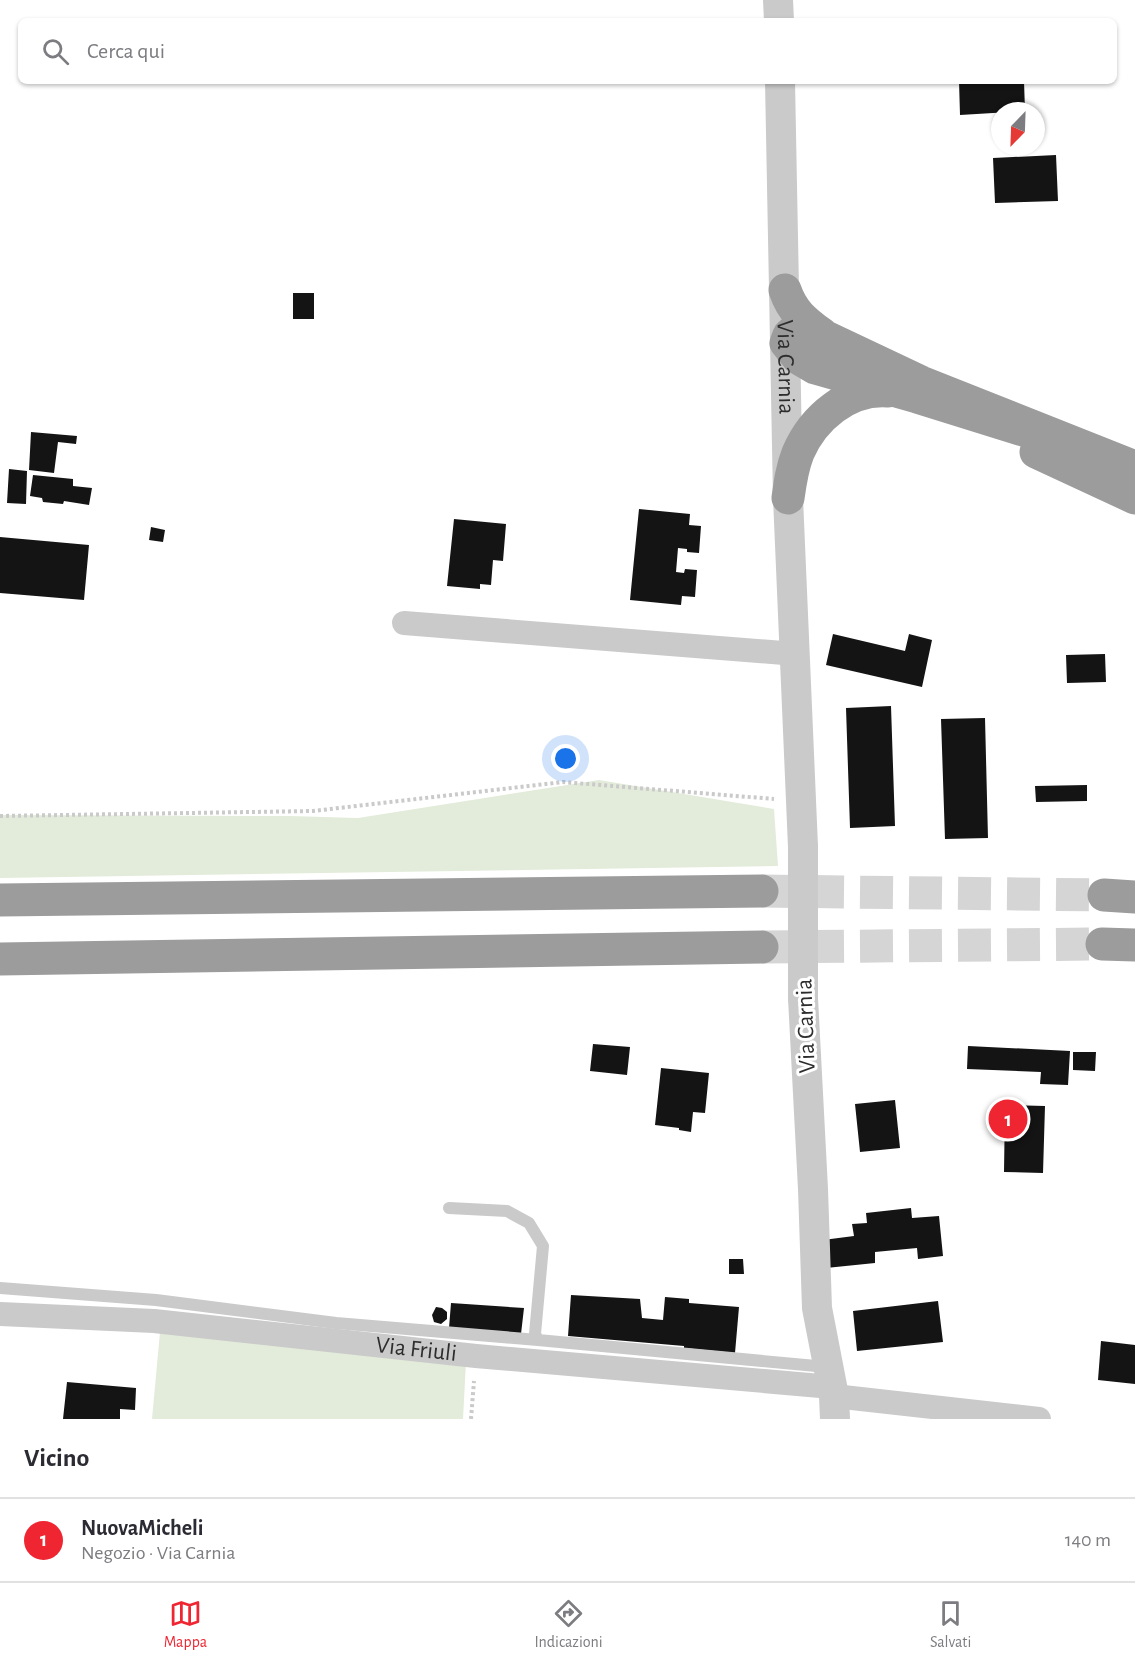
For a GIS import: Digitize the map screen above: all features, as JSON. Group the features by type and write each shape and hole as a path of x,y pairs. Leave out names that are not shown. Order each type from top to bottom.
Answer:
{"highway":[{"path":"785,290 795,312 822,334"},
{"path":"1135,442 912,390 815,368 798,358 786,343 789,335 795,330 811,330 822,334 880,364 912,390 1135,498"},
{"path":"788,498 797,454 821,418 833,408 869,392 912,390 1135,467"},
{"path":"0,900 762,891"},
{"path":"1102,944 1135,945"},
{"path":"0,959 762,947"}],"street":[{"path":"778,0 779,18"},
{"name":"Via Carnia","path":"780,84 788,498 802,801 804,998 817,1308 832,1392"},
{"path":"404,623 796,654"},
{"name":"Via Friuli","path":"0,1320 154,1321 832,1392"},
{"path":"832,1392 1039,1419"}],"lane":[{"path":"449,1208 507,1211 529,1223 543,1246 535,1334 538,1340"},
{"path":"0,1288 156,1300 347,1324 538,1340 832,1392"}],"path":[{"path":"0,816 313,811 563,782 802,801"},
{"path":"471,1419 476,1356"}],"green space":[{"path":"599,780 774,809 778,866 0,878 0,815 358,818"},
{"path":"160,1332 466,1362 463,1419 152,1419"}],"building":[{"path":"959,84 1024,84 1025,102 991,102 991,113 960,115"},
{"path":"1056,155 1058,201 995,203 993,158"},
{"path":"293,293 314,293 314,319 293,319"},
{"path":"31,432 77,436 76,444 58,442 54,473 29,470"},
{"path":"9,469 27,471 26,504 7,503"},
{"path":"33,475 73,479 73,486 92,488 89,505 64,501 63,504 43,502 42,498 30,496"},
{"path":"639,509 690,514 689,525 701,526 699,553 687,552 687,549 678,548 676,572 684,573 685,569 697,570 695,597 682,596 681,605 630,600"},
{"path":"454,519 506,524 503,561 493,560 491,585 480,584 480,589 447,586"},
{"path":"151,527 165,530 163,542 149,540"},
{"path":"0,537 89,545 84,600 0,593"},
{"path":"833,634 905,651 909,634 932,640 922,687 826,665"},
{"path":"1105,654 1106,682 1067,683 1066,655"},
{"path":"891,706 895,826 850,828 846,708"},
{"path":"985,718 988,838 945,839 941,719"},
{"path":"1087,785 1087,801 1036,802 1035,786"},
{"path":"593,1044 630,1047 627,1075 590,1071"},
{"path":"968,1046 1070,1051 1068,1085 1040,1084 1041,1072 967,1069"},
{"path":"1073,1052 1096,1052 1095,1071 1073,1070"},
{"path":"661,1068 709,1073 705,1113 693,1112 691,1132 655,1125"},
{"path":"895,1100 900,1148 860,1152 855,1104"},
{"path":"1005,1105 1045,1106 1043,1173 1004,1172"},
{"path":"911,1208 912,1218 939,1216 943,1256 918,1259 917,1248 875,1252 875,1263 826,1268 823,1240 854,1236 852,1224 867,1223 866,1213"},
{"path":"729,1259 743,1259 744,1274 729,1274"},
{"path":"571,1295 640,1299 642,1318 663,1320 665,1297 689,1299 689,1303 739,1307 735,1353 568,1336"},
{"path":"938,1301 943,1342 857,1351 853,1311"},
{"path":"451,1303 524,1308 521,1334 449,1328"},
{"path":"436,1307 447,1312 447,1319 441,1324 434,1322 432,1315"},
{"path":"1101,1341 1135,1345 1135,1384 1098,1380"},
{"path":"67,1382 136,1388 135,1410 120,1409 120,1419 63,1419"}],"tunnel":[{"path":"762,891 1104,895"},
{"path":"762,947 1102,944"}],"place":[{"name":"NuovaMicheli","path":"1008,1119"}]}
